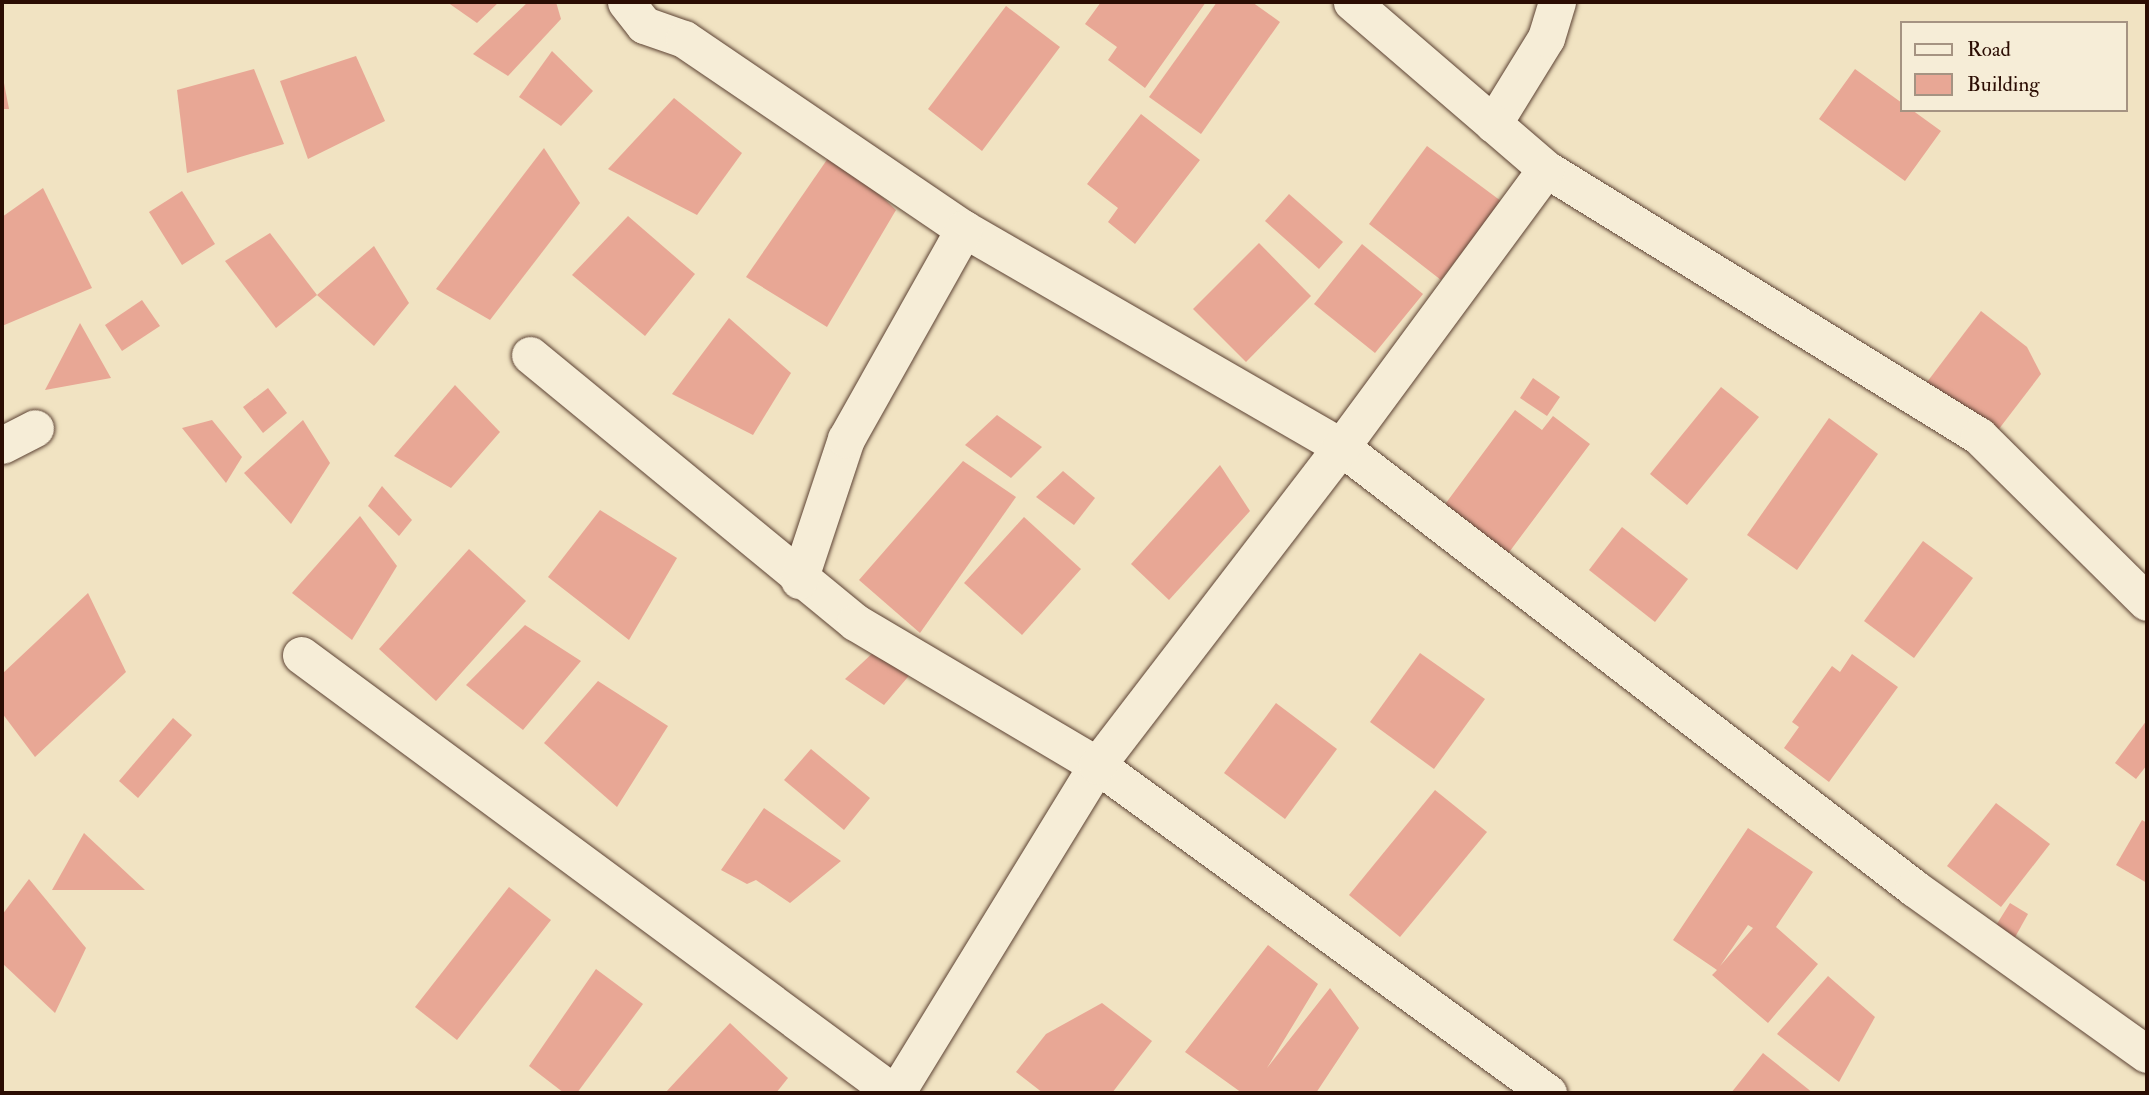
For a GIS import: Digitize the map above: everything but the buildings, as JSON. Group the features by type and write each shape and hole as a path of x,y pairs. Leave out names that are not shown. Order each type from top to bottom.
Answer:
{"street":[{"path":"626,2 643,25 684,39 964,229 1341,447 1903,879 2147,1054"},
{"path":"1352,2 1546,169 1979,436 2147,602"},
{"path":"1493,124 1546,38 1558,2"},
{"path":"301,654 895,1093 1097,765 1341,447 1546,169"},
{"path":"799,580 846,439 964,229"},
{"path":"530,355 799,580 855,622 1097,765 1548,1093"},
{"path":"2,445 35,428"}]}
